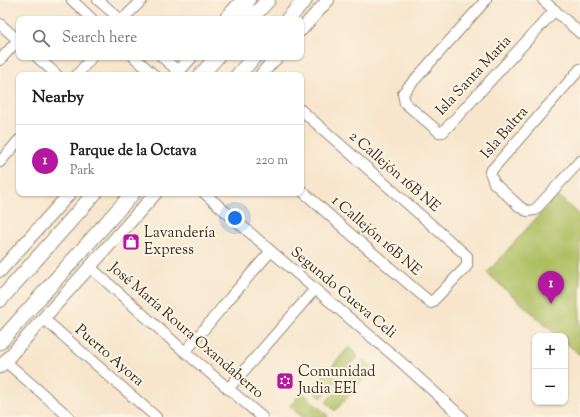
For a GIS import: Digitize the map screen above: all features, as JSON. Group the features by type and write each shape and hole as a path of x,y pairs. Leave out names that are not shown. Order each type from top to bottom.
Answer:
{"highway":[{"path":"240,16 248,0"},
{"path":"254,16 268,0"},
{"path":"291,16 305,0"},
{"path":"302,16 312,0"},
{"path":"204,72 214,60"},
{"path":"241,72 251,60"},
{"path":"0,300 92,196"},
{"path":"0,342 130,196"}],"main road":[{"path":"228,16 242,0"},
{"path":"304,27 328,0"},
{"path":"178,72 188,60"},
{"path":"263,72 273,60"},
{"path":"0,271 67,196"},
{"path":"3,364 153,196"}],"street":[{"path":"72,0 89,16"},
{"path":"98,0 117,16"},
{"path":"126,16 142,0"},
{"name":"Isla Santa Maria","path":"486,0 403,93 404,103 439,132 443,132 555,10"},
{"path":"545,1 580,33"},
{"path":"0,24 16,38"},
{"path":"0,60 16,44"},
{"path":"40,60 54,72"},
{"path":"80,72 90,60"},
{"path":"137,60 151,72"},
{"path":"165,60 176,72"},
{"name":"Isla Baltra","path":"580,70 490,172 494,183 520,207 528,211 535,210 580,161"},
{"name":"2 Callejón 16B NE","path":"304,113 467,256 467,266 431,303"},
{"path":"0,162 16,143"},
{"name":"1 Callejón 16B NE","path":"304,193 431,303"},
{"name":"Segundo Cueva Celi","path":"207,196 271,252 316,288 462,417"},
{"path":"185,352 271,252"},
{"name":"José María Roura Oxandaberro","path":"90,267 185,352 262,417"},
{"path":"228,389 316,288"},
{"name":"Puerto Ayora","path":"43,318 156,417"},
{"path":"3,364 68,417"}],"green space":[{"path":"557,195 580,215 580,355 568,345 568,333 555,333 487,273"},
{"path":"349,347 358,356 341,375 332,366"},
{"path":"364,360 374,368 356,387 347,379"},
{"path":"328,370 338,379 321,398 311,389"},
{"path":"343,383 352,392 335,411 326,402"},
{"path":"302,392 328,417 302,417 290,406"}],"place":[{"name":"Lavandería Express","path":"131,242"},
{"name":"Parque de la Octava","path":"551,304"},
{"name":"Comunidad Judia EEI","path":"285,381"}]}
